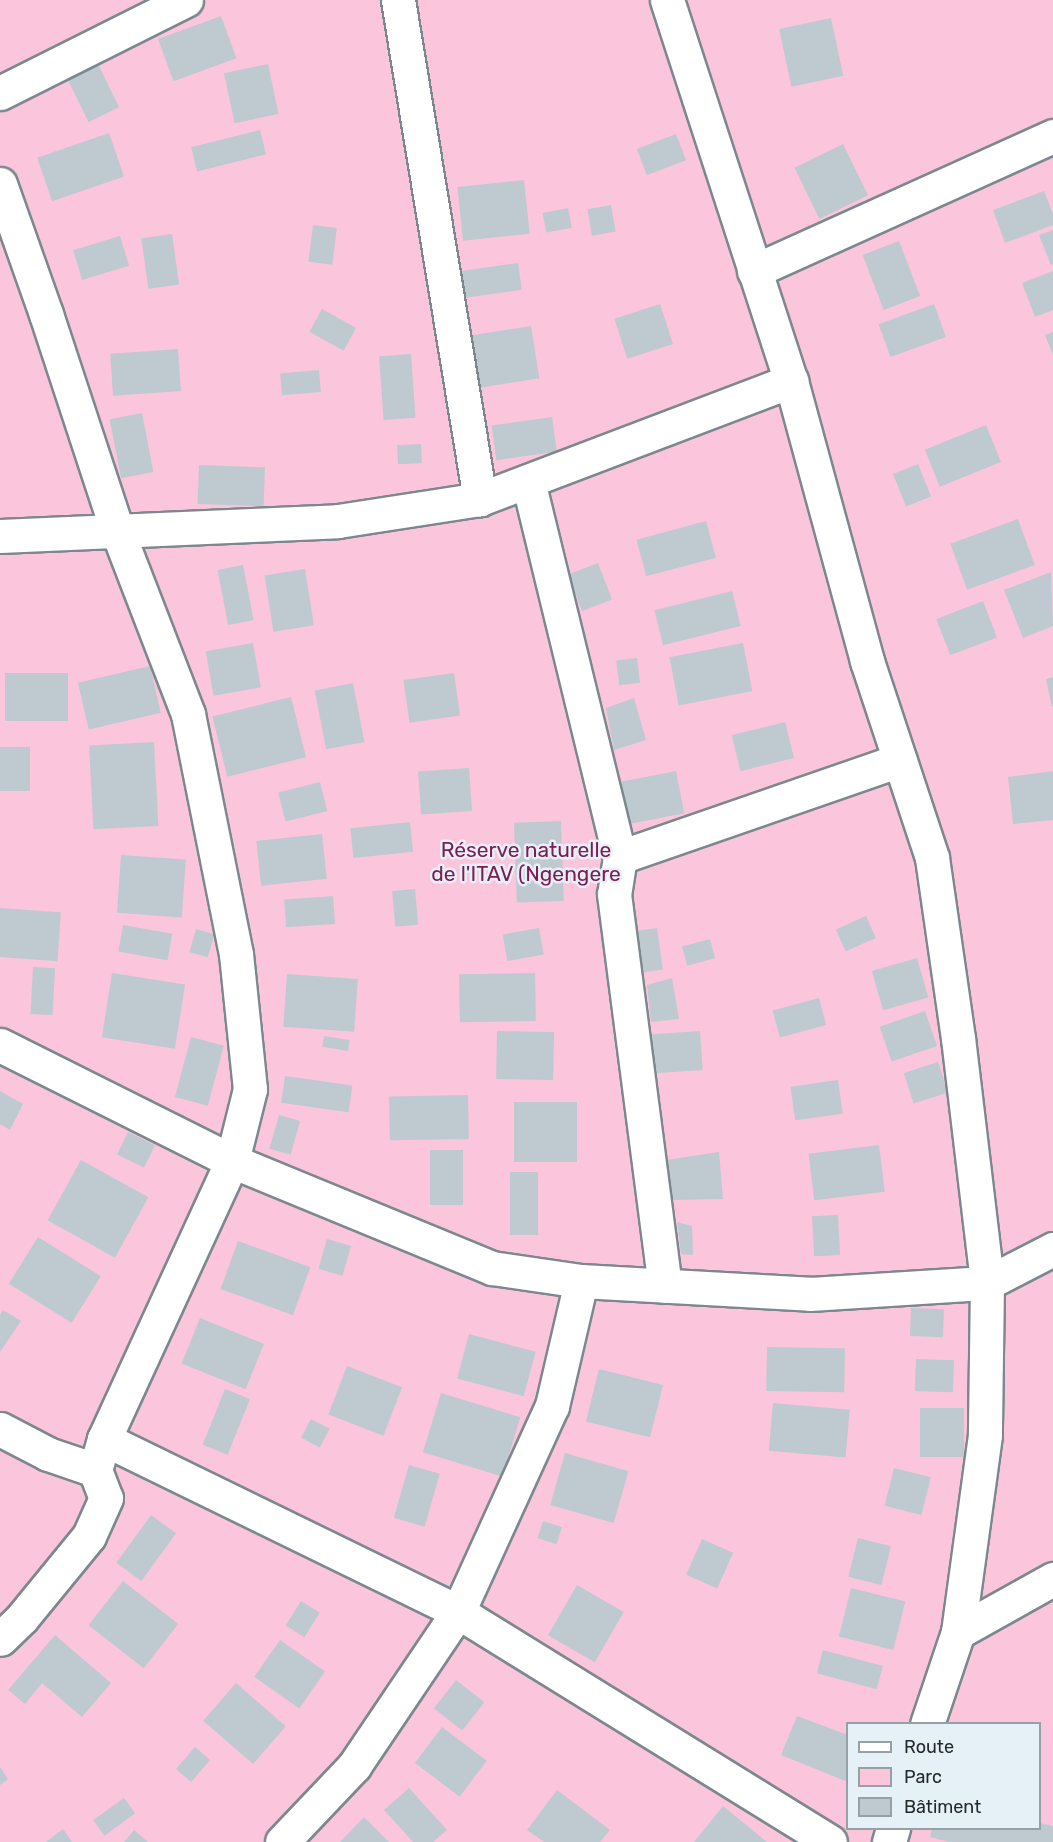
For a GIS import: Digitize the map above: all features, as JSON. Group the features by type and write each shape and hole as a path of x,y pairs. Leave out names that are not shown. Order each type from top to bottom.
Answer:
{"street":[{"path":"0,93 186,0"},
{"path":"398,0 480,499"},
{"path":"667,0 791,381 867,662 932,858 958,1038 987,1283 985,1435 958,1632 928,1722"},
{"path":"754,271 1053,136"},
{"path":"0,184 46,314 117,530 188,714 236,954 250,1089 232,1161 104,1439 95,1470 106,1498 89,1536 22,1617 0,1639"},
{"path":"0,536 338,521 480,499 791,381"},
{"path":"528,481 620,857 614,894 665,1286"},
{"path":"620,857 900,760"},
{"path":"0,1045 232,1161 492,1268 581,1281 810,1294 987,1283 1053,1249"},
{"path":"282,1842 354,1766 458,1612 552,1406 581,1281"},
{"path":"0,1429 48,1454 95,1470"},
{"path":"104,1439 458,1612 830,1842"},
{"path":"958,1632 1053,1579"}],"green space":[{"name":"Réserve naturelle de l'ITAV (Ngengere","path":"0,0 1053,0 1053,1842 0,1842"}],"building":[{"path":"221,16 236,58 173,81 158,39"},
{"path":"831,18 843,76 791,87 779,29"},
{"path":"98,64 119,107 88,122 67,79"},
{"path":"268,64 279,114 235,123 224,73"},
{"path":"260,130 266,154 197,171 191,147"},
{"path":"109,133 124,176 52,201 37,158"},
{"path":"676,134 686,160 647,175 637,149"},
{"path":"843,144 868,195 819,219 794,168"},
{"path":"524,180 530,234 463,241 457,187"},
{"path":"1044,191 1053,214 1053,225 1005,243 993,210"},
{"path":"611,205 616,232 592,236 587,209"},
{"path":"568,208 572,228 546,233 542,213"},
{"path":"313,225 337,228 332,265 308,262"},
{"path":"1053,230 1053,264 1051,265 1039,235"},
{"path":"172,234 179,285 148,289 141,238"},
{"path":"120,236 129,266 82,280 73,250"},
{"path":"899,241 920,296 884,310 863,255"},
{"path":"518,263 522,290 465,298 462,271"},
{"path":"1053,271 1053,310 1035,317 1022,283"},
{"path":"660,304 673,344 627,359 614,319"},
{"path":"934,304 946,337 891,357 879,324"},
{"path":"322,309 356,328 344,351 309,332"},
{"path":"531,326 539,378 476,388 468,336"},
{"path":"1053,332 1053,355 1045,335"},
{"path":"178,349 181,391 113,396 110,354"},
{"path":"411,354 415,418 384,420 379,356"},
{"path":"319,370 321,392 282,395 280,373"},
{"path":"142,413 153,472 121,478 110,419"},
{"path":"552,417 557,452 496,460 492,425"},
{"path":"986,425 1001,462 940,487 925,450"},
{"path":"421,444 422,463 398,464 397,445"},
{"path":"918,464 931,496 906,507 893,474"},
{"path":"199,465 265,467 264,506 198,504"},
{"path":"1018,519 1035,565 967,590 950,544"},
{"path":"706,521 716,558 646,576 636,540"},
{"path":"598,563 612,599 582,611 568,574"},
{"path":"243,565 254,620 228,625 217,570"},
{"path":"305,569 314,625 273,632 265,575"},
{"path":"1051,572 1053,626 1023,638 1004,590"},
{"path":"732,591 741,626 663,645 654,610"},
{"path":"983,601 997,637 950,655 936,619"},
{"path":"253,643 261,687 214,696 206,651"},
{"path":"743,643 752,691 679,705 669,657"},
{"path":"637,658 640,683 619,685 616,661"},
{"path":"150,666 161,713 89,729 78,683"},
{"path":"5,673 68,673 68,721 5,721"},
{"path":"454,673 460,716 409,723 403,680"},
{"path":"1053,677 1053,706 1052,707 1046,679"},
{"path":"353,683 364,742 326,749 315,690"},
{"path":"291,697 306,757 227,777 212,717"},
{"path":"634,698 646,740 614,750 606,708"},
{"path":"785,722 794,758 741,771 732,735"},
{"path":"154,742 158,826 93,829 89,745"},
{"path":"0,747 30,747 30,791 0,791"},
{"path":"469,768 472,811 421,814 418,772"},
{"path":"676,771 684,813 629,824 621,782"},
{"path":"1053,771 1053,820 1013,824 1008,777"},
{"path":"320,782 327,811 286,822 278,792"},
{"path":"561,821 564,901 517,903 514,823"},
{"path":"410,822 413,852 353,858 350,828"},
{"path":"322,834 327,879 261,886 256,841"},
{"path":"121,855 186,860 182,917 117,913"},
{"path":"415,889 418,925 395,927 392,891"},
{"path":"333,896 335,924 286,927 284,899"},
{"path":"0,908 61,912 57,961 0,957"},
{"path":"866,916 876,938 846,951 836,929"},
{"path":"123,925 172,934 168,960 118,952"},
{"path":"539,928 544,955 507,961 503,934"},
{"path":"657,928 663,970 641,973 635,931"},
{"path":"196,929 214,934 208,957 189,952"},
{"path":"710,939 715,958 687,966 682,947"},
{"path":"917,958 928,997 883,1010 872,971"},
{"path":"33,967 55,968 53,1015 31,1014"},
{"path":"112,973 185,985 175,1049 102,1037"},
{"path":"535,973 536,1021 460,1022 459,974"},
{"path":"287,974 358,979 354,1032 283,1027"},
{"path":"672,978 679,1019 651,1022 647,985"},
{"path":"819,998 826,1025 780,1037 773,1010"},
{"path":"925,1011 937,1046 892,1062 880,1027"},
{"path":"497,1031 554,1032 553,1080 496,1079"},
{"path":"700,1031 703,1070 652,1073 649,1035"},
{"path":"324,1036 350,1040 348,1051 322,1047"},
{"path":"191,1037 224,1046 208,1106 175,1097"},
{"path":"938,1062 948,1092 914,1104 904,1073"},
{"path":"285,1076 352,1085 349,1112 281,1103"},
{"path":"838,1080 843,1114 795,1120 790,1087"},
{"path":"0,1091 23,1104 10,1130 0,1124"},
{"path":"468,1095 469,1139 390,1140 389,1096"},
{"path":"514,1102 577,1102 577,1162 514,1162"},
{"path":"279,1115 300,1121 291,1155 269,1149"},
{"path":"128,1132 155,1145 144,1168 117,1154"},
{"path":"879,1145 885,1192 814,1200 809,1154"},
{"path":"430,1150 463,1150 463,1205 430,1205"},
{"path":"719,1152 723,1199 670,1200 666,1160"},
{"path":"81,1160 148,1197 115,1258 48,1220"},
{"path":"510,1172 538,1172 538,1235 510,1235"},
{"path":"838,1215 840,1255 814,1256 812,1216"},
{"path":"677,1222 692,1226 693,1255 681,1254"},
{"path":"38,1237 101,1276 72,1323 9,1284"},
{"path":"327,1239 351,1246 342,1276 318,1269"},
{"path":"238,1241 310,1267 293,1315 221,1289"},
{"path":"911,1308 944,1309 943,1337 910,1336"},
{"path":"3,1310 21,1321 0,1352 0,1315"},
{"path":"200,1318 264,1344 246,1389 182,1363"},
{"path":"469,1334 536,1352 524,1396 457,1378"},
{"path":"767,1347 845,1348 844,1392 766,1391"},
{"path":"916,1359 954,1360 953,1392 915,1391"},
{"path":"347,1366 402,1387 383,1436 328,1415"},
{"path":"599,1369 663,1385 650,1437 586,1421"},
{"path":"225,1389 250,1399 228,1455 203,1445"},
{"path":"441,1393 520,1417 502,1477 423,1452"},
{"path":"773,1403 850,1410 846,1458 769,1451"},
{"path":"920,1408 964,1408 964,1457 920,1457"},
{"path":"311,1419 330,1429 320,1447 301,1438"},
{"path":"565,1453 628,1471 614,1523 550,1505"},
{"path":"409,1465 440,1474 425,1527 394,1518"},
{"path":"894,1468 931,1477 921,1515 885,1506"},
{"path":"151,1515 176,1533 141,1581 116,1563"},
{"path":"543,1521 562,1527 556,1544 537,1538"},
{"path":"858,1538 891,1546 881,1585 848,1577"},
{"path":"702,1539 733,1553 717,1588 686,1575"},
{"path":"123,1581 178,1624 144,1668 89,1625"},
{"path":"577,1585 624,1612 595,1662 548,1635"},
{"path":"851,1588 905,1602 893,1650 839,1637"},
{"path":"301,1601 320,1613 304,1637 286,1626"},
{"path":"55,1635 111,1683 82,1717 42,1683 25,1704 8,1690"},
{"path":"280,1640 325,1672 299,1708 254,1677"},
{"path":"823,1650 883,1666 877,1689 817,1673"},
{"path":"456,1680 484,1702 462,1731 434,1708"},
{"path":"236,1683 286,1726 253,1764 203,1721"},
{"path":"797,1716 846,1734 846,1781 781,1755"},
{"path":"442,1727 487,1761 460,1797 415,1763"},
{"path":"195,1747 210,1760 191,1782 176,1769"},
{"path":"0,1767 8,1779 0,1785"},
{"path":"409,1788 447,1830 433,1842 413,1842 384,1810"},
{"path":"557,1790 610,1830 600,1842 544,1842 527,1830"},
{"path":"124,1798 135,1813 104,1836 93,1820"},
{"path":"723,1806 767,1842 694,1842"},
{"path":"364,1817 389,1842 340,1842"},
{"path":"1041,1823 1053,1826 1053,1842 949,1842 930,1837 932,1830 1041,1830"},
{"path":"63,1829 72,1842 46,1842"},
{"path":"134,1830 148,1842 124,1842"}]}
